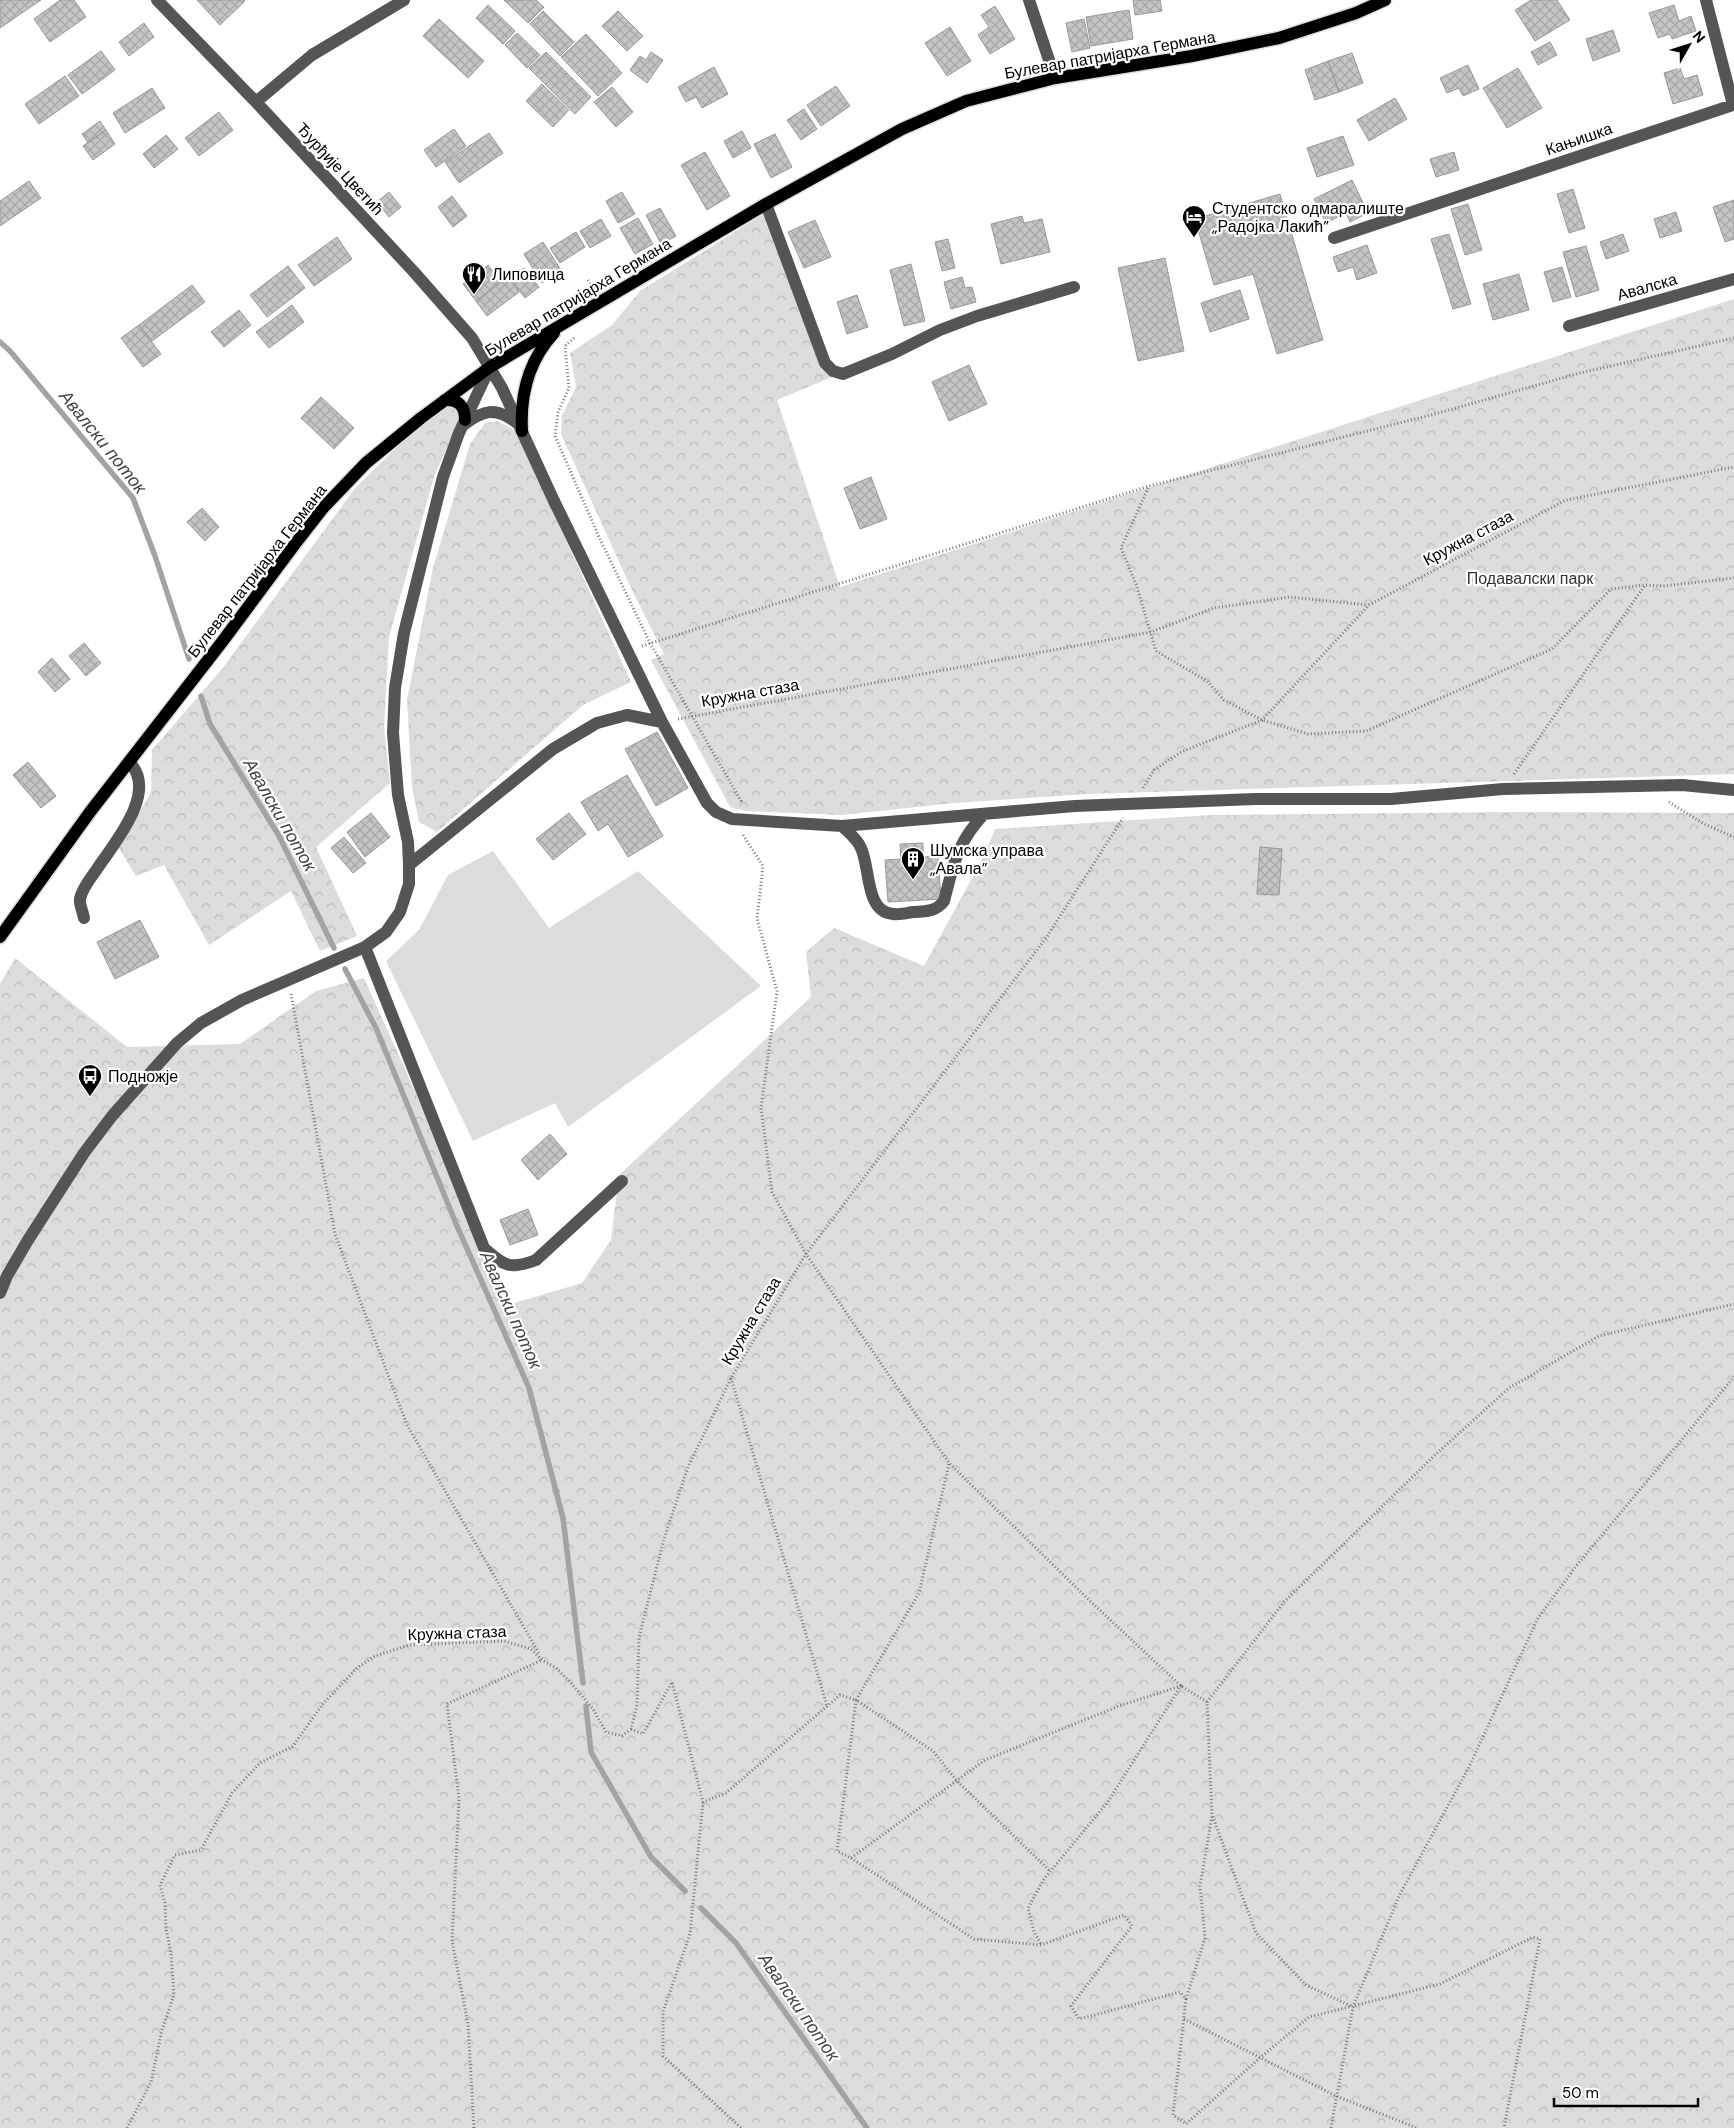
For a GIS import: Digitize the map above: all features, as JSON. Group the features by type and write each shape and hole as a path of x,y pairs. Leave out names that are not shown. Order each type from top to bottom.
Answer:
{"main road":[{"name":"Булевар патријарха Германа","path":"0,937 90,812 324,508 366,463 490,367 766,204 926,118 966,101 1055,78 1192,56 1279,38 1356,13 1385,0"},
{"path":"521,428 521,409 529,371 549,338 563,324"},
{"path":"445,400 452,399 461,405 465,413 464,423"}],"street":[{"name":"Ђурђије Цветић","path":"158,0 414,272 472,338 490,367 521,428 626,651 662,722 707,803 716,812 732,819"},
{"path":"256,102 312,55 404,0"},
{"path":"1029,0 1055,78"},
{"name":"Кањишка","path":"1334,238 1733,107 1706,0"},
{"path":"766,204 826,363 833,371 843,374 892,354 940,330 977,316 1074,287"},
{"name":"Авалска","path":"1569,326 1734,279"},
{"path":"0,1293 7,1276 28,1240 84,1153 112,1116 177,1043 201,1023 242,1000 365,947 386,932 400,912 410,884 408,842 398,795 393,733 395,688 404,633 444,477 464,423 490,367"},
{"path":"464,423 491,412 507,415 521,428"},
{"path":"409,865 553,749 597,723 627,715 662,722"},
{"path":"84,918 80,900 86,884 116,841 136,806 141,787 137,769 129,762"},
{"path":"732,819 842,826 1074,806 1255,799 1391,800 1503,789 1682,785 1734,790"},
{"path":"842,826 860,846 874,899 882,910 894,914 933,910 944,901 961,844 969,830 984,814"},
{"path":"365,947 484,1248 506,1265 519,1267 536,1260 622,1181"}],"path":[{"path":"588,280 592,288"},
{"path":"578,334 564,346 569,388 558,412 556,436 599,536 650,643 693,717"},
{"path":"626,651 1149,486 1430,415 1580,373 1734,338"},
{"name":"Кружна стаза","path":"128,2128 150,2082 162,2030 174,1995 165,1903 160,1885 175,1855 201,1850 232,1792 260,1763 293,1746 322,1705 357,1668 375,1656 408,1645 504,1641 530,1649 542,1660 556,1668 593,1709 606,1732 622,1736 632,1729 637,1705 639,1637 664,1539 688,1467 731,1378 806,1254 1046,938 1154,770 1181,752 1262,720 1369,605 1566,500 1734,467"},
{"path":"1149,486 1121,548 1136,584 1156,652 1207,681 1224,700 1262,720 1308,734 1366,731 1552,649 1611,589 1645,585 1663,586 1734,578"},
{"path":"1503,789 1645,585"},
{"name":"Кружна стаза","path":"732,819 741,801 693,717 1151,632 1214,608 1290,598 1369,605"},
{"path":"1666,800 1704,824 1734,837"},
{"path":"732,819 762,866 757,919 777,991 761,1108 772,1192 806,1254 949,1463 1090,1601 1182,1686 1207,1702"},
{"path":"289,980 335,1234 407,1425 542,1660 447,1704 459,1798 452,1941 468,2024 474,2128"},
{"path":"1504,2128 1540,1939 1534,1937 1440,1984 1309,2017 1186,2124 1173,2115 1186,1999 1205,1938 1200,1886 1212,1815 1207,1702 1284,1602 1435,1455 1509,1388 1599,1336 1734,1304"},
{"path":"1331,2128 1353,2007 1399,1896 1469,1767 1538,1618 1577,1565 1734,1377"},
{"path":"731,1378 827,1706"},
{"path":"949,1463 919,1593 856,1700 837,1851 852,1858 974,1939 1041,1944 1124,1915 1132,1926 1071,2006 1079,2019 1180,1992 1186,1999"},
{"path":"632,1729 643,1734 672,1682 703,1802 690,1934 663,2012 664,2056 741,2128"},
{"path":"852,1858 985,1760 1119,1706 1182,1686"},
{"path":"1041,1944 1034,1932 1028,1908 1050,1871 1107,1803 1182,1686"},
{"path":"703,1802 726,1793 840,1695 856,1700 933,1751 957,1781 1050,1871"},
{"path":"1212,1815 1256,1933 1306,1986 1353,2007"},
{"path":"1184,2019 1336,2096 1417,2128"}],"green space":[{"name":"Подавалски парк","path":"767,212 832,377 777,400 840,587 1734,299 1734,774 1088,794 954,803 842,815 745,811 730,807 651,660 664,654 631,588 561,434 562,416 576,387 570,353 612,325 640,291"},
{"path":"445,404 457,409 460,418 434,477 389,637 384,727 390,783 316,847 357,936 320,951 291,891 209,945 164,865 136,876 118,847 151,793 152,750 222,669 356,487"},
{"path":"497,421 516,431 631,682 583,705 437,832 419,822 412,787 407,700 433,568 470,444 485,423"},
{"path":"1507,812 1734,813 1734,2128 0,2128 0,984 15,958 127,1047 240,1044 316,991 364,978 511,1304 582,1283 611,1240 619,1175 811,997 806,952 834,928 924,966 984,856 995,829 1211,815"},
{"path":"493,851 549,928 638,871 761,986 568,1127 555,1103 473,1141 386,961 419,930 448,875"}],"building":[{"path":"0,0 41,0 0,28"},
{"path":"60,0 74,0 86,17 50,42 34,19"},
{"path":"197,0 243,0 245,1 220,25"},
{"path":"504,0 536,0 544,7 528,23"},
{"path":"1133,0 1160,0 1162,11 1135,15"},
{"path":"1531,0 1557,0 1570,20 1535,41 1515,10"},
{"path":"488,5 515,31 503,44 476,18"},
{"path":"1674,5 1679,21 1691,16 1696,31 1672,39 1670,34 1658,38 1649,13"},
{"path":"995,6 1015,39 990,54 978,35 989,27 981,15"},
{"path":"1129,10 1133,39 1091,46 1086,17"},
{"path":"543,11 574,42 560,56 530,24"},
{"path":"618,11 643,36 627,51 602,26"},
{"path":"439,19 484,61 468,78 423,36"},
{"path":"1084,19 1090,48 1072,52 1066,23"},
{"path":"144,23 154,37 129,56 119,42"},
{"path":"950,27 971,61 947,76 925,43"},
{"path":"1613,30 1620,51 1593,61 1586,39"},
{"path":"517,33 540,55 527,68 505,45"},
{"path":"586,34 622,73 598,96 561,57"},
{"path":"1550,42 1557,55 1538,65 1531,52"},
{"path":"101,51 115,70 82,94 68,75"},
{"path":"546,52 591,97 575,114 529,68"},
{"path":"651,52 663,60 647,83 630,70 640,56 646,60"},
{"path":"1352,53 1363,83 1339,92 1328,61"},
{"path":"1328,61 1339,92 1315,100 1305,70"},
{"path":"1468,65 1479,89 1463,96 1459,88 1447,93 1440,78"},
{"path":"714,67 728,94 702,108 696,97 686,102 678,87"},
{"path":"1518,68 1542,108 1507,128 1483,88"},
{"path":"1680,68 1684,79 1697,75 1703,95 1673,104 1664,73"},
{"path":"65,76 79,96 39,124 25,104"},
{"path":"542,84 569,110 553,127 526,101"},
{"path":"836,86 850,106 821,126 807,105"},
{"path":"612,87 633,112 616,127 594,102"},
{"path":"152,88 165,108 125,133 113,113"},
{"path":"1395,98 1407,119 1369,141 1357,120"},
{"path":"804,109 817,129 801,140 787,120"},
{"path":"219,112 233,130 199,156 185,138"},
{"path":"100,121 106,130 88,143 82,134"},
{"path":"454,129 466,146 436,167 424,150"},
{"path":"106,130 115,144 93,160 83,146"},
{"path":"742,131 751,148 733,158 724,141"},
{"path":"489,133 503,153 459,183 445,162"},
{"path":"775,134 792,167 771,178 754,144"},
{"path":"166,135 178,149 154,168 143,154"},
{"path":"1343,136 1354,165 1317,177 1307,148"},
{"path":"705,152 730,196 707,210 681,165"},
{"path":"1454,152 1459,170 1436,177 1430,159"},
{"path":"1352,180 1368,213 1350,222 1346,213 1326,223 1314,199"},
{"path":"29,181 41,198 0,226 0,201"},
{"path":"1573,189 1585,228 1569,233 1557,194"},
{"path":"389,192 401,207 389,217 377,202"},
{"path":"622,192 635,214 618,223 606,201"},
{"path":"1280,194 1323,340 1277,354 1253,274 1214,285 1195,219"},
{"path":"452,196 467,216 453,227 438,207"},
{"path":"1734,200 1734,239 1725,242 1713,207"},
{"path":"1468,204 1482,250 1465,255 1451,209"},
{"path":"660,208 676,236 661,244 646,215"},
{"path":"1676,212 1682,231 1660,238 1654,219"},
{"path":"1022,216 1024,223 1042,219 1050,252 1001,264 991,224"},
{"path":"638,218 653,244 635,254 620,228"},
{"path":"601,219 611,236 590,248 580,231"},
{"path":"815,220 831,257 804,268 788,232"},
{"path":"576,232 585,247 560,263 550,248"},
{"path":"1449,234 1471,304 1453,309 1431,239"},
{"path":"1623,234 1629,251 1606,259 1600,242"},
{"path":"337,237 352,259 314,286 298,265"},
{"path":"948,239 955,268 942,271 935,242"},
{"path":"543,242 561,270 542,283 524,254"},
{"path":"1367,245 1377,273 1357,280 1353,267 1338,272 1333,257"},
{"path":"1586,246 1599,290 1576,297 1563,252"},
{"path":"1165,258 1184,351 1138,361 1118,268"},
{"path":"911,264 925,321 904,326 890,270"},
{"path":"488,265 501,282 476,301 463,284"},
{"path":"288,266 305,288 267,317 250,295"},
{"path":"1562,267 1571,297 1553,302 1544,272"},
{"path":"524,268 539,287 525,298 510,279"},
{"path":"1519,274 1529,310 1493,320 1483,284"},
{"path":"508,277 519,292 487,316 476,301"},
{"path":"962,277 965,288 972,287 976,302 951,309 944,282"},
{"path":"192,285 205,302 152,341 139,325"},
{"path":"1240,290 1249,319 1210,332 1201,303"},
{"path":"857,295 868,327 847,334 837,302"},
{"path":"292,305 304,322 269,348 256,332"},
{"path":"239,310 251,325 224,347 211,332"},
{"path":"139,325 161,354 143,367 121,338"},
{"path":"969,365 987,404 949,421 932,382"},
{"path":"321,397 354,428 334,449 301,418"},
{"path":"871,477 887,519 860,529 844,488"},
{"path":"202,508 219,527 205,541 187,522"},
{"path":"84,643 101,663 86,676 69,656"},
{"path":"52,658 70,679 55,692 38,672"},
{"path":"657,732 688,788 656,806 625,749"},
{"path":"28,762 56,796 41,808 13,775"},
{"path":"627,775 663,836 628,857 608,824 598,831 581,802"},
{"path":"371,813 390,837 365,857 347,832"},
{"path":"569,813 586,834 553,860 536,839"},
{"path":"344,837 366,863 353,873 331,848"},
{"name":"Шумска управа „Авала”","path":"923,843 923,857 938,856 941,899 888,902 885,860 901,859 900,844"},
{"path":"1260,847 1282,849 1279,895 1257,894"},
{"path":"140,920 159,957 115,979 97,942"},
{"path":"550,1134 567,1154 538,1180 521,1160"},
{"path":"528,1209 538,1235 510,1245 500,1220"}],"waterway":[{"name":"Авалски поток","path":"0,342 10,351 133,498 155,556 189,659"},
{"name":"Авалски поток","path":"201,696 210,724 279,836 334,948"},
{"name":"Авалски поток","path":"345,969 376,1028 457,1226 529,1388 563,1518 583,1683"},
{"name":"Авалски поток","path":"586,1706 591,1752 651,1857 685,1891"},
{"name":"Авалски поток","path":"701,1908 736,1943 867,2128"}],"place":[{"name":"Студентско одмаралиште „Радојка Лакић”","path":"1194,238"},
{"name":"Липовица","path":"474,295"},
{"name":"Шумска управа „Авала”","path":"913,880"},
{"name":"Подножје","path":"90,1097"}]}
